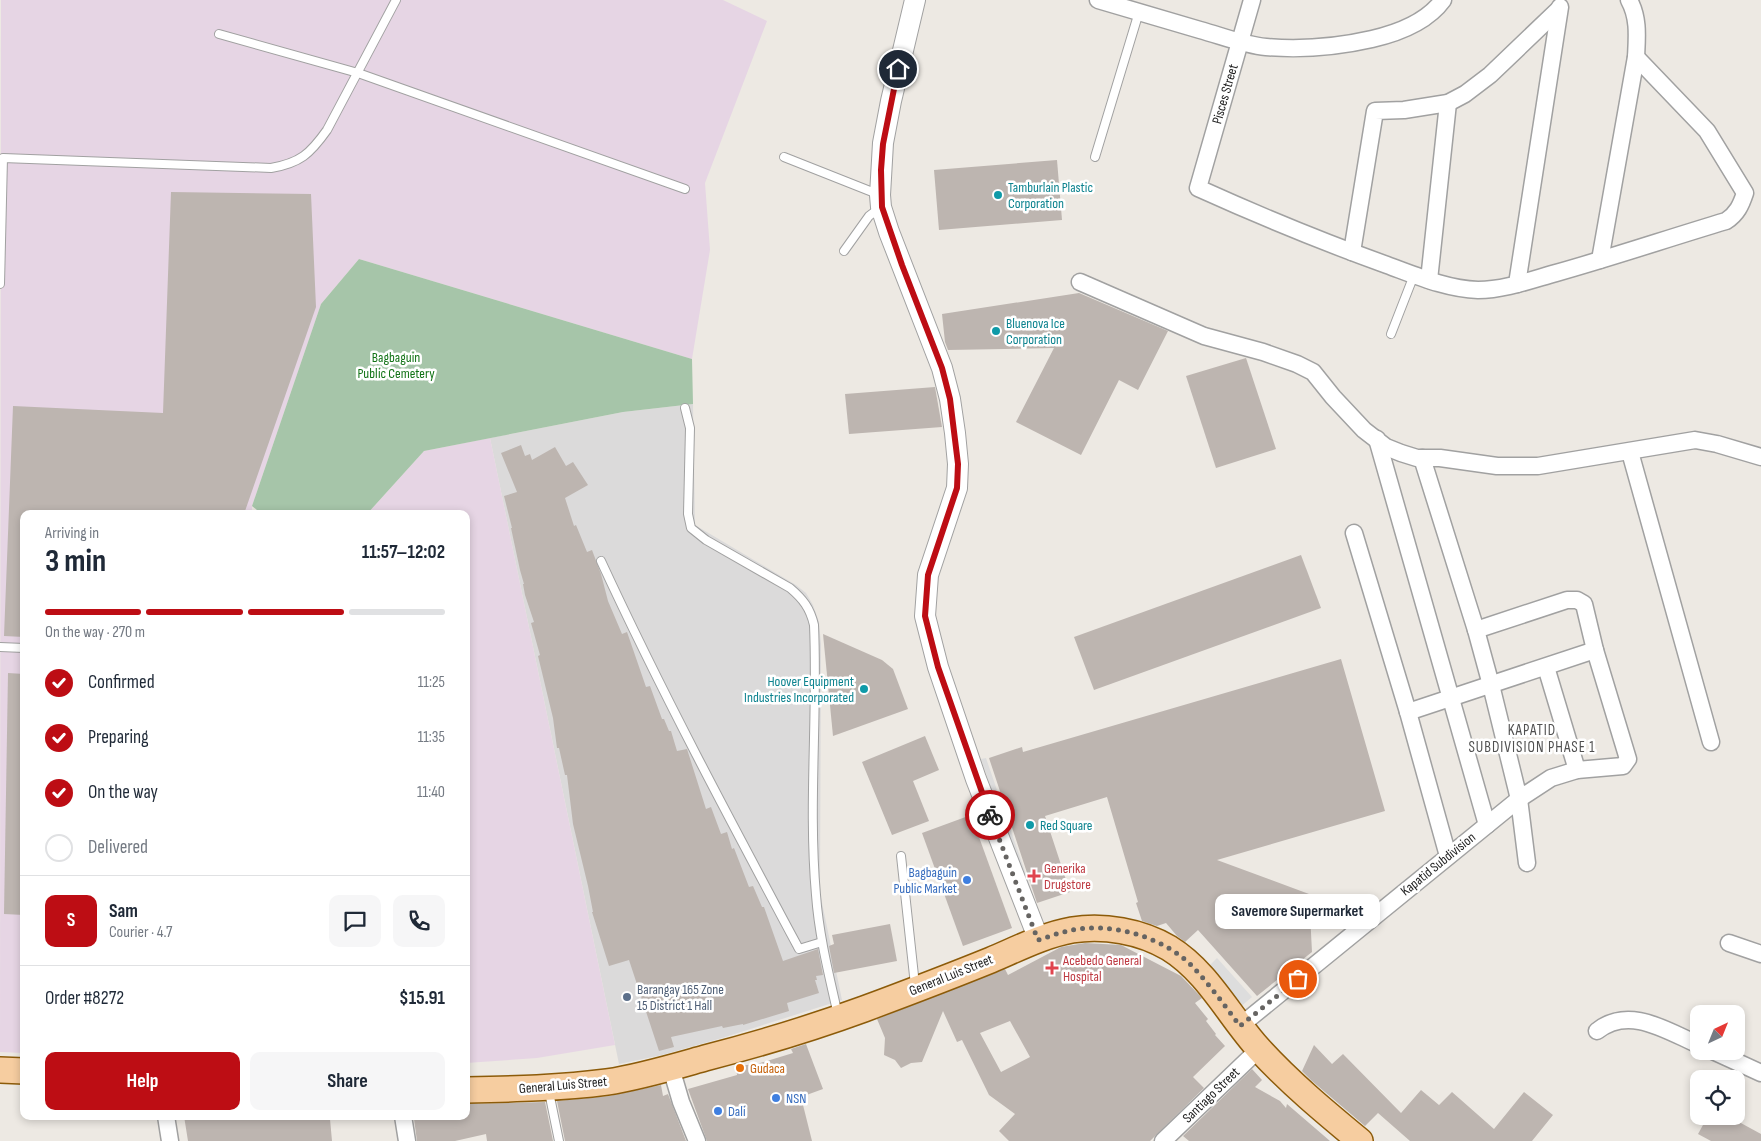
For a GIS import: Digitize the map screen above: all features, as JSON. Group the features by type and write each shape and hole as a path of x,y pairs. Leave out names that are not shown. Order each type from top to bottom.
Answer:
{"main road":[{"name":"General Luis Street","path":"470,1090 606,1082 671,1068 745,1048 839,1017 916,990 1038,940 1069,931 1107,928 1146,938 1168,948 1190,965 1208,984 1259,1049 1294,1084 1360,1141"},
{"path":"0,1070 20,1071"}],"street":[{"path":"915,0 893,91 883,144 881,201 902,265 940,361 950,399 955,433 958,464 957,488 928,575 925,616 938,667 976,779 1038,940"},
{"path":"1098,0 1240,42 1265,47 1293,48 1326,47 1356,43 1385,36 1413,25 1436,9 1444,0"},
{"name":"Pisces Street","path":"1252,0 1198,188 1267,219 1352,252"},
{"path":"1600,260 1636,57 1636,15 1629,0"},
{"path":"1560,5 1490,75 1465,94 1448,103 1404,110 1375,112 1352,252 1458,288 1479,290 1516,284 1600,260 1733,217 1742,204 1745,193 1707,131 1636,57"},
{"path":"1516,284 1560,5"},
{"path":"1422,277 1448,103"},
{"path":"1080,282 1204,336 1263,352 1313,372 1342,408 1364,430 1386,447 1401,453 1422,458 1440,458 1497,466 1538,466 1695,440 1717,444 1761,457"},
{"path":"1377,439 1487,825"},
{"path":"1630,452 1712,742"},
{"path":"1422,458 1476,630 1491,685 1519,799 1527,863"},
{"path":"1354,534 1408,712 1448,856"},
{"path":"1408,712 1595,650 1584,604 1577,600 1567,600 1476,630"},
{"name":"Kapatid Subdivision","path":"1240,1026 1519,799 1551,778 1577,770 1624,766 1628,759 1595,650"},
{"path":"1546,666 1577,770"},
{"path":"1729,943 1761,954"},
{"path":"1597,1031 1605,1025 1628,1018 1644,1021 1690,1041"},
{"name":"Santiago Street","path":"1163,1141 1259,1049"},
{"path":"1732,1060 1761,1073"},
{"path":"671,1068 681,1102 697,1141"},
{"path":"167,1120 170,1141"},
{"path":"404,1120 407,1141"}],"lane":[{"path":"0,284 3,158 270,168 288,166 304,158 316,146 358,73 396,0"},
{"path":"1095,157 1139,12"},
{"path":"219,34 358,73 685,189"},
{"path":"784,157 881,201 844,251"},
{"path":"1391,334 1422,277"},
{"path":"685,408 690,428 688,514 691,528 706,540 794,591 806,603 814,625 812,821 816,893 822,942 839,1017"},
{"path":"601,561 639,644 686,737 799,949 822,942"},
{"path":"0,648 20,648"},
{"path":"901,856 916,990"},
{"path":"547,1086 559,1141"}],"shaded area":[{"path":"1,0 723,0 767,21 705,183 710,250 692,359 359,259 321,304 252,510 20,510 20,1053 0,1052"},
{"path":"693,404 695,525 796,585 806,593 819,622 821,644 820,893 842,1000 722,1038 662,1055 619,1064 490,438 623,412"},
{"path":"490,438 615,1045 537,1058 470,1063 470,510 371,510 424,451"},
{"path":"986,758 1035,901 1030,902 981,759"},
{"path":"1217,958 1252,997 1239,1008 1205,970"}],"green space":[{"name":"Bagbaguin Public Cemetery","path":"359,259 692,359 693,404 623,412 424,451 371,510 257,510 252,506 321,304"}],"building":[{"name":"Tamburlain Plastic Corporation","path":"1057,160 1062,220 939,230 934,170"},
{"path":"171,192 311,194 316,307 245,510 20,510 20,637 4,636 13,406 163,413"},
{"path":"1079,293 1168,331 1138,390 1119,380 1081,455 1016,422 1054,348 948,350 945,342 942,314"},
{"path":"1246,358 1276,449 1216,468 1186,376"},
{"path":"935,387 942,427 849,434 845,394"},
{"path":"521,445 525,456 530,454 532,460 555,447 566,466 573,462 588,485 565,498 574,526 576,525 587,552 592,550 608,601 622,634 627,632 646,687 650,686 662,719 664,719 669,731 671,731 677,751 687,749 706,809 711,807 721,834 727,832 732,849 734,848 749,887 753,886 762,907 764,907 783,961 818,949 823,975 816,976 817,980 815,980 819,993 787,1003 789,1011 743,1025 723,1028 722,1026 671,1037 674,1047 659,1051 629,960 609,966 592,912 588,886 573,824 567,775 565,775 559,748 557,748 553,718 538,656 540,655 531,623 534,622 525,595 504,496 517,492 501,453"},
{"path":"1301,555 1321,608 1094,690 1074,637"},
{"name":"Hoover Equipment Industries Incorporated","path":"823,634 882,660 893,669 908,709 833,736"},
{"path":"1341,659 1385,811 1217,860 1309,894 1312,952 1257,996 1198,930 1185,942 1166,923 1157,926 1142,921 1107,797 1045,816 1070,892 1037,903 989,758 1022,747 1023,752"},
{"path":"8,673 20,674 20,915 4,914"},
{"path":"925,736 939,770 913,781 929,821 892,835 862,762"},
{"name":"Bagbaguin Public Market","path":"971,815 1012,928 963,946 922,833"},
{"path":"890,924 897,961 834,973 829,946 834,944 832,935"},
{"path":"1085,943 1121,945 1181,976 1202,998 1195,1003 1208,1019 1206,1021 1215,1035 1225,1046 1193,1077 1204,1088 1150,1141 1009,1141 999,1131 1015,1114 989,1095 962,1040 957,1042 943,1011 922,1062 911,1063 901,1068 895,1060 884,1055 885,1038 877,1019 1005,969 1008,975 1061,947","holes":["1010,1021 1030,1057 1001,1072 980,1033"]},
{"path":"806,1044 823,1089 801,1097 812,1141 707,1141 688,1089 737,1075 736,1066 757,1064 793,1053 791,1049"},
{"path":"1314,1045 1332,1064 1343,1054 1401,1113 1421,1090 1439,1105 1452,1092 1494,1129 1524,1092 1553,1115 1532,1141 1410,1141 1378,1113 1365,1126 1302,1071"},
{"path":"1252,1069 1262,1080 1255,1087 1280,1101 1286,1108 1287,1104 1330,1141 1189,1141 1183,1136"},
{"path":"661,1085 663,1096 668,1094 686,1141 565,1141 557,1101 609,1096"},
{"path":"545,1102 553,1141 487,1141 486,1134 455,1141 417,1141 414,1120 470,1120 470,1104"},
{"path":"185,1120 330,1120 332,1141 188,1141"},
{"path":"1703,1125 1744,1125 1761,1134 1761,1141 1711,1141 1698,1134"}],"way so far":[{"path":"990,815 1038,940 1069,931 1107,928 1146,938 1168,948 1190,965 1208,984 1240,1026 1298,979"}],"place":[{"name":"Tamburlain Plastic Corporation","path":"998,195"},
{"name":"Bluenova Ice Corporation","path":"996,331"},
{"name":"Hoover Equipment Industries Incorporated","path":"864,689"},
{"name":"Red Square","path":"1030,825"},
{"name":"Generika Drugstore","path":"1034,876"},
{"name":"Bagbaguin Public Market","path":"967,880"},
{"name":"Acebedo General Hospital","path":"1052,968"},
{"name":"Savemore Supermarket","path":"1298,979"},
{"name":"Barangay 165 Zone 15 District 1 Hall","path":"627,997"},
{"name":"Gudaca","path":"740,1068"},
{"name":"NSN","path":"776,1098"},
{"name":"Dali","path":"718,1111"}],"district":[{"name":"KAPATID SUBDIVISION PHASE 1","path":"1532,738"}],"route":[{"path":"898,69 883,144 880,195 890,232 942,368 950,399 958,464 957,488 928,575 925,616 938,667 990,815"}]}
